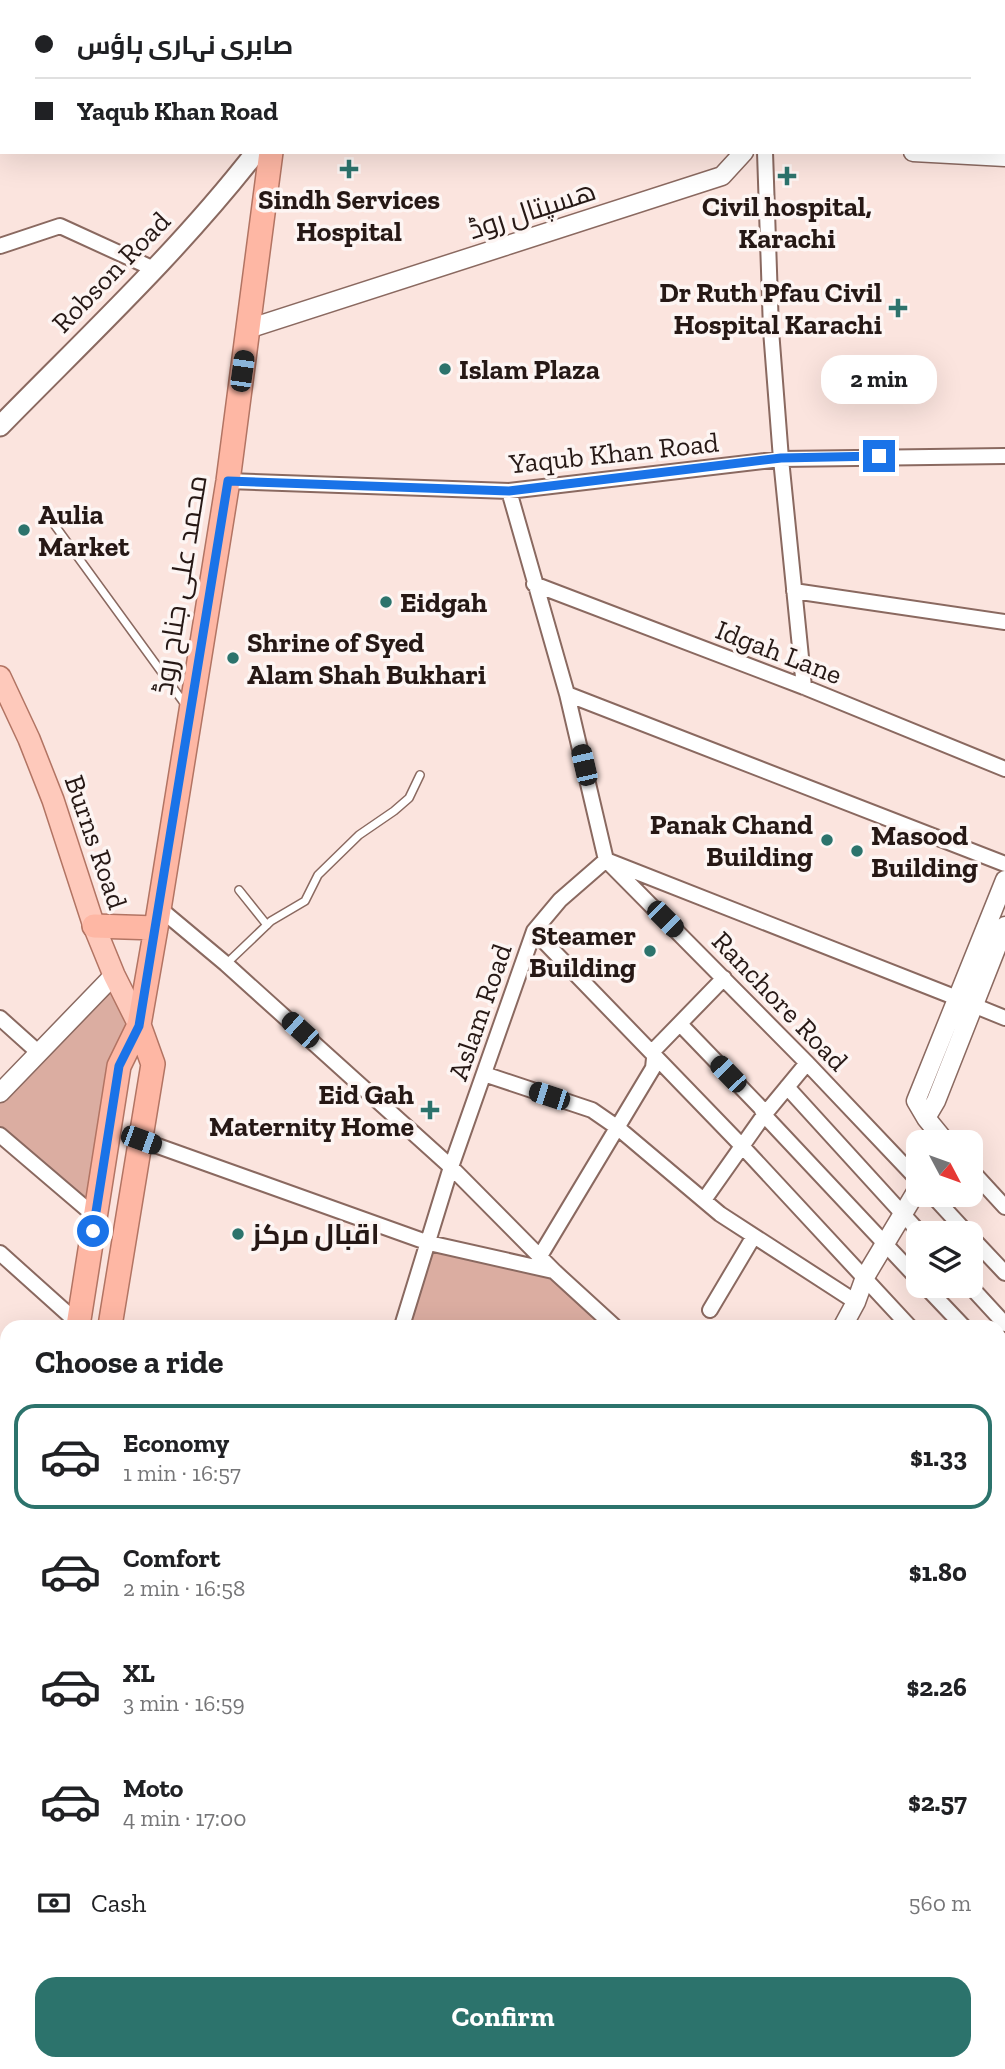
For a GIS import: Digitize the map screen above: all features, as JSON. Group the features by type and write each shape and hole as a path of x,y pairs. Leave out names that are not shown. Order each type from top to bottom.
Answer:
{"highway":[{"name":"محمد علی جناح روڈ","path":"79,1320 119,1066 139,1026 157,918 228,481 271,154"},
{"path":"94,926 157,918"},
{"path":"111,1320 153,1064 139,1026"}],"main road":[{"name":"Robson Road","path":"0,426 154,269 226,190 254,154"},
{"name":"Burns Road","path":"0,677 53,800 94,926 139,1026"}],"street":[{"name":"ھسپتال روڈ","path":"248,329 722,176 742,154"},
{"path":"765,154 771,330 804,687"},
{"path":"950,154 1005,157"},
{"path":"0,246 60,226 154,269"},
{"name":"Yaqub Khan Road","path":"228,481 509,491 781,458 1005,456"},
{"path":"509,491 567,694 606,860 1005,1018"},
{"name":"Idgah Lane","path":"534,584 804,687 1005,769"},
{"path":"794,592 1005,622"},
{"path":"567,694 1005,864"},
{"name":"Aslam Road","path":"404,1320 451,1167 534,931 560,900 606,860"},
{"name":"Ranchore Road","path":"606,860 906,1167"},
{"path":"965,1001 1005,880"},
{"path":"157,918 226,964 451,1167 555,1272 607,1320"},
{"path":"936,1130 916,1101 1005,926"},
{"path":"534,931 741,1145 904,1320"},
{"path":"0,1093 114,975"},
{"path":"540,1256 653,1068 656,1049 724,978"},
{"path":"0,1018 39,1053"},
{"path":"680,1024 906,1267"},
{"path":"704,1200 741,1145 807,1063"},
{"path":"484,1074 592,1111 618,1128 720,1214 856,1302"},
{"path":"787,1087 909,1221"},
{"path":"0,1135 96,1217"},
{"path":"141,1140 429,1243 555,1272"},
{"path":"984,1184 1005,1207"},
{"path":"846,1320 865,1277 907,1208"},
{"path":"944,1208 957,1221"},
{"path":"710,1310 754,1236"},
{"path":"983,1249 1005,1273"},
{"path":"0,1253 73,1320"},
{"path":"936,1298 957,1320"},
{"path":"981,1298 1001,1320"}],"lane":[{"path":"48,516 189,711"},
{"path":"226,964 267,925 305,901 318,875 359,835 409,798 420,775"},
{"path":"239,890 267,925"}],"shaded area":[{"path":"114,975 139,1025 96,1217 0,1135 0,1093"},
{"path":"429,1243 555,1272 607,1320 404,1320"}],"place":[{"name":"Sindh Services Hospital","path":"349,169"},
{"name":"Civil hospital, Karachi","path":"787,176"},
{"name":"Dr Ruth Pfau Civil Hospital Karachi","path":"898,308"},
{"name":"Islam Plaza","path":"445,369"},
{"name":"Aulia Market","path":"24,530"},
{"name":"Eidgah","path":"386,602"},
{"name":"Shrine of Syed Alam Shah Bukhari","path":"233,658"},
{"name":"Panak Chand Building","path":"827,840"},
{"name":"Masood Building","path":"857,851"},
{"name":"Steamer Building","path":"650,951"},
{"name":"Eid Gah Maternity Home","path":"430,1110"},
{"name":"اقبال مرکز","path":"238,1234"}],"route":[{"path":"93,1231 119,1066 139,1026 228,481 509,491 781,458 879,456"}]}
